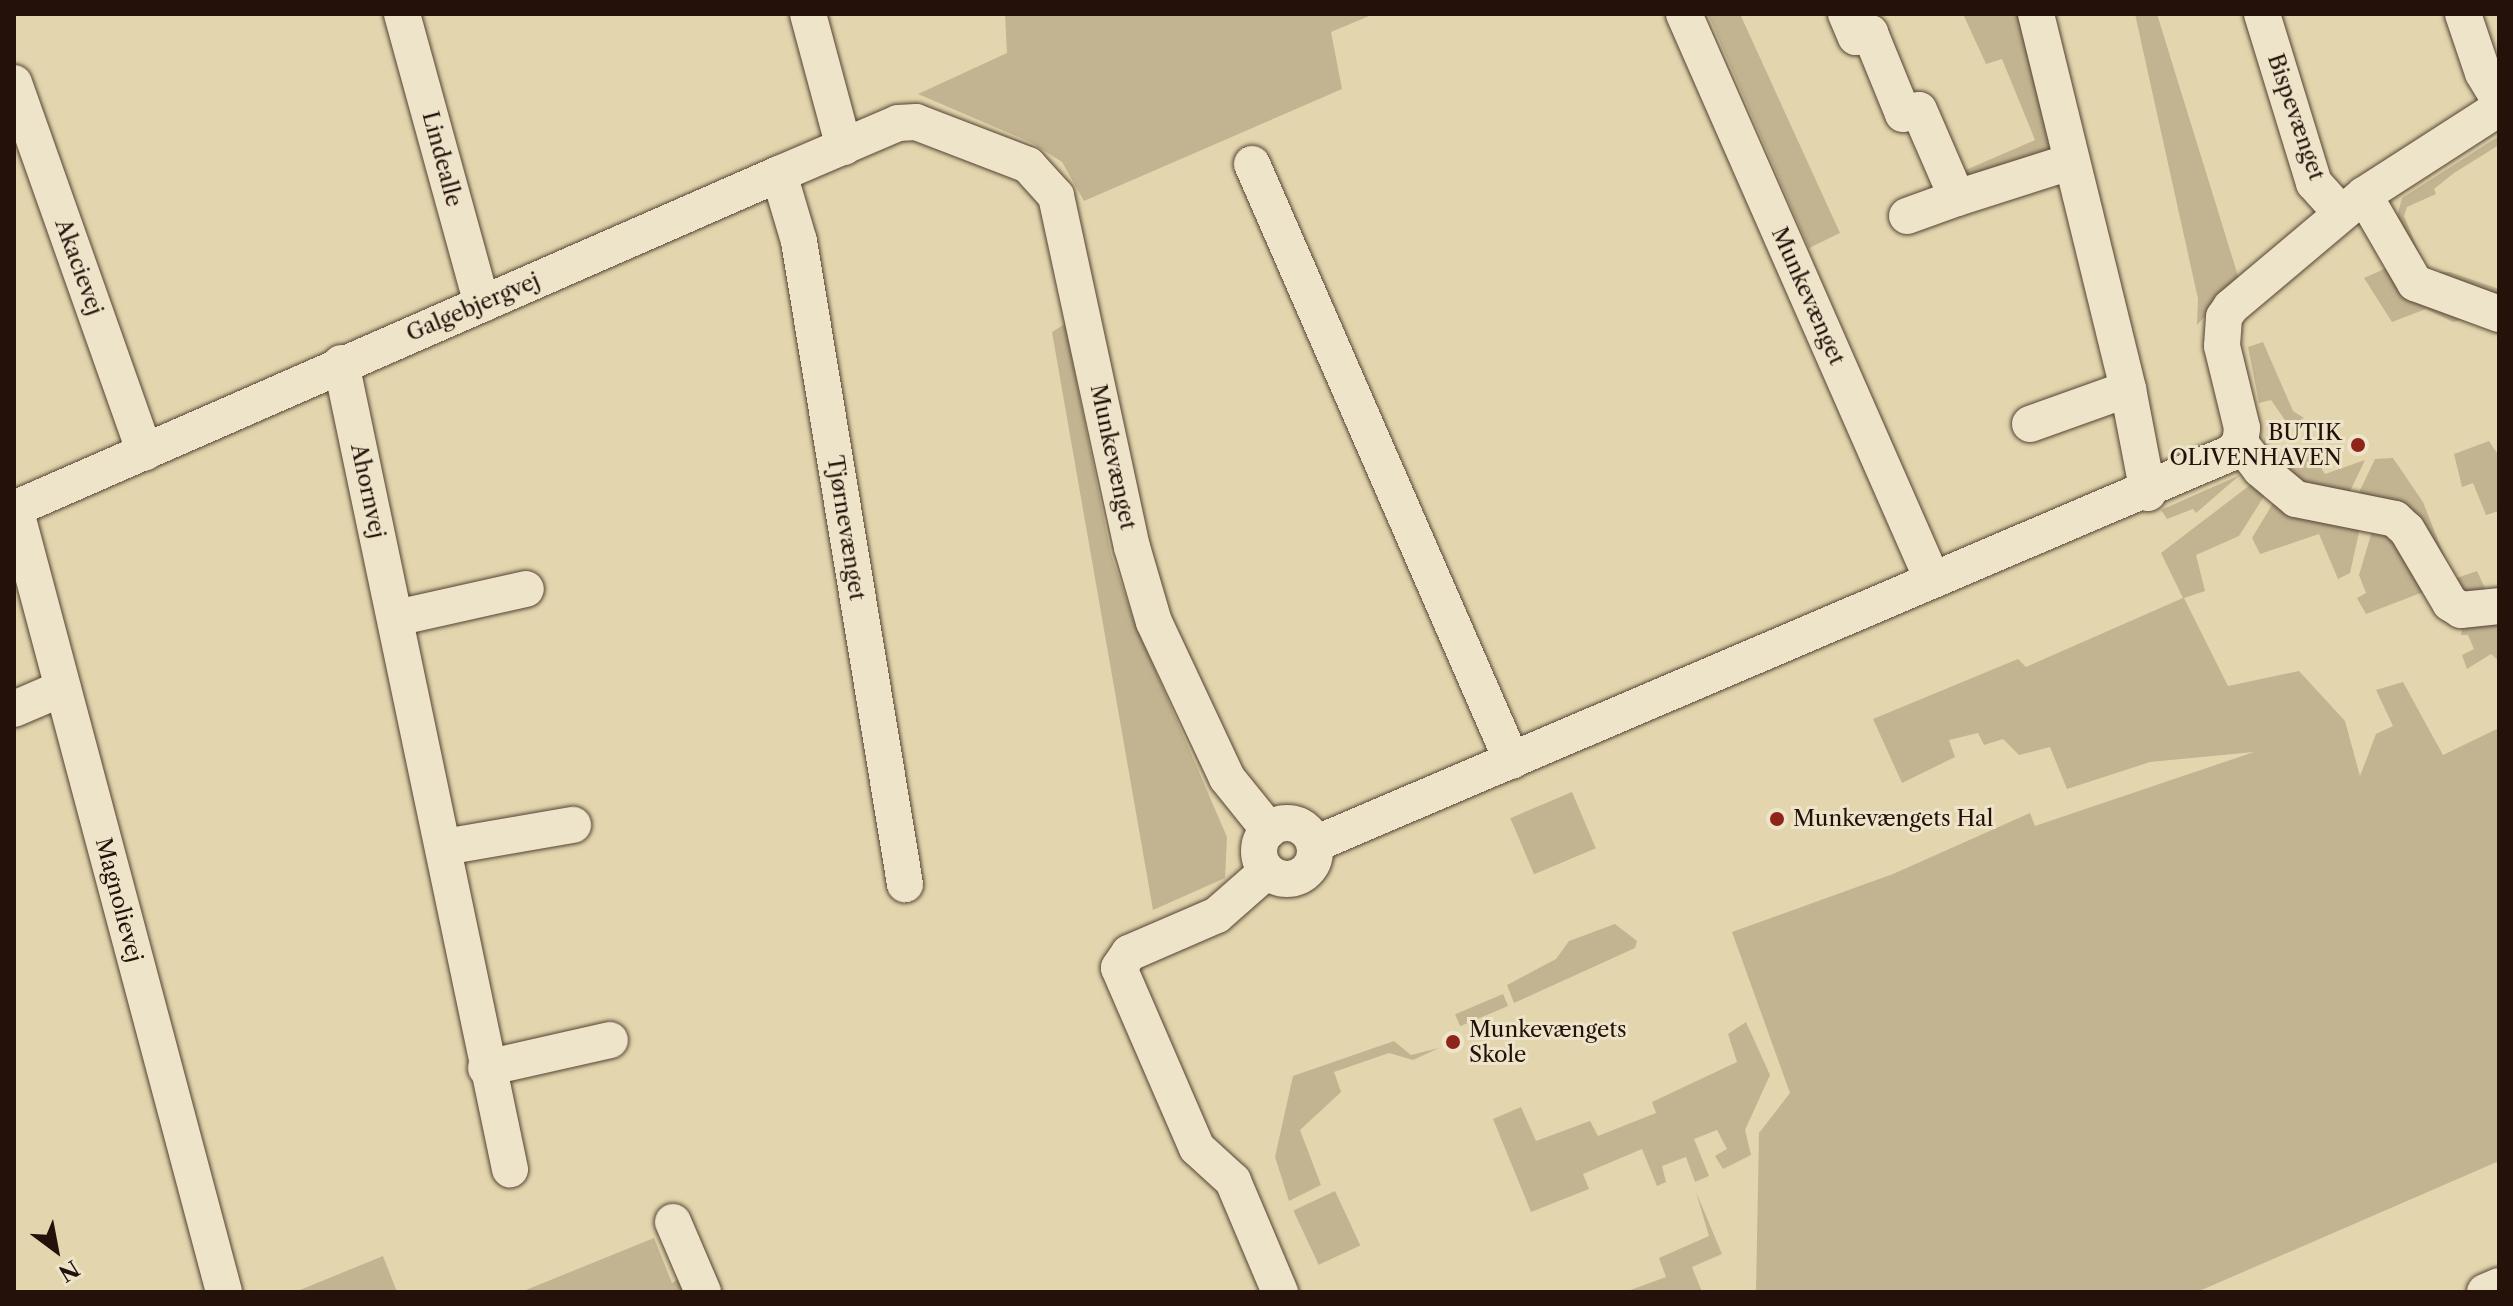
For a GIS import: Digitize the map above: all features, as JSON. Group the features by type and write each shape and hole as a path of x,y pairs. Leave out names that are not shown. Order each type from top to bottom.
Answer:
{"street":[{"name":"Lindealle","path":"402,14 482,304"},
{"path":"808,14 844,147"},
{"name":"Munkevænget","path":"1684,14 1932,579"},
{"path":"1846,14 1856,37 1870,33 1903,114 1919,110 1957,198"},
{"path":"2036,14 2128,389 2148,493"},
{"name":"Bispevænget","path":"2262,14 2314,183 2353,204"},
{"path":"2463,14 2483,73 2499,100"},
{"name":"Akacievej","path":"14,83 145,452"},
{"path":"1315,844 1932,579 2148,493 2231,453 2240,443 2242,428 2222,346 2224,317 2286,257 2353,204 2499,108"},
{"name":"Galgebjergvej","path":"14,508 898,123 935,127"},
{"name":"Munkevænget","path":"935,127 1028,165 1056,196 1132,547 1154,622 1221,767 1269,830"},
{"path":"1907,216 2070,162"},
{"path":"1252,164 1512,761"},
{"name":"Tjørnevænget","path":"779,174 799,241 905,884"},
{"path":"2353,204 2415,283 2499,314"},
{"name":"Ahornvej","path":"341,363 445,847 486,1068 510,1169"},
{"path":"2030,424 2128,389"},
{"path":"2240,443 2260,469 2296,499 2395,519 2414,541 2439,591 2461,610 2499,606"},
{"name":"Magnolievej","path":"14,508 224,1292"},
{"path":"396,618 526,589"},
{"path":"14,709 63,688"},
{"path":"1296,824 1315,844 1313,863 1301,876 1283,879 1267,871 1259,855 1269,830 1296,824"},
{"path":"445,847 573,825"},
{"path":"1267,871 1217,915 1129,953 1119,968 1197,1148 1233,1181 1280,1292"},
{"path":"486,1068 610,1040"},
{"path":"673,1222 703,1292"},
{"path":"2485,1292 2499,1286"}],"shaded area":[{"path":"1005,14 1374,14 1331,32 1342,89 1084,201 1062,162 1032,143 918,94 1007,53"},
{"path":"1708,14 1740,14 1840,233 1809,248"},
{"path":"1963,14 2026,14 2058,148 1972,184 1954,175 2035,140 2002,59 1986,64"},
{"path":"2135,14 2157,14 2239,279 2197,325 2198,299"},
{"path":"2499,136 2499,145 2454,173 2434,189 2436,194 2407,207 2404,216 2427,272 2450,272 2499,289 2498,299 2419,278 2393,232 2402,198"},
{"path":"2391,266 2469,318 2453,322 2426,309 2392,322 2364,278"},
{"path":"1065,324 1111,554 1133,619 1227,837 1225,878 1153,910 1052,332"},
{"path":"2263,342 2293,411 2304,418 2289,426 2271,400 2259,403 2248,347"},
{"path":"2489,441 2499,456 2499,511 2486,515 2473,483 2462,487 2454,454"},
{"path":"2309,449 2325,474 2365,460 2344,504 2273,472"},
{"path":"2393,458 2423,502 2447,563 2440,566 2454,579 2477,571 2491,601 2472,602 2354,503 2375,459"},
{"path":"2240,475 2196,513 2193,509 2167,519 2161,510"},
{"path":"2254,482 2268,490 2239,536 2196,555 2205,591 2184,598 2228,686 2299,671 2345,721 2360,776 2376,734 2393,726 2376,690 2403,682 2443,755 2499,728 2499,1161 2197,1292 1756,1292 1759,1133 1790,1093 1732,932 1893,874 2030,813 2035,826 2254,752 2150,762 2067,789 2050,747 2019,755 2003,739 1984,745 1978,733 1949,740 1955,757 1902,783 1873,719 2018,659 2026,667 2183,598 2161,553"},
{"path":"2278,495 2362,519 2350,573 2338,579 2319,534 2260,554 2252,538"},
{"path":"2375,521 2387,527 2426,591 2366,614 2357,598 2366,593 2359,575"},
{"path":"2464,619 2499,619 2499,661 2491,654 2467,669 2462,655 2474,649 2468,635 2461,635"},
{"path":"1572,792 1596,848 1534,874 1510,818"},
{"path":"1615,924 1637,941 1635,948 1514,1003 1507,985 1556,959 1569,941"},
{"path":"1503,994 1508,1006 1460,1026 1455,1014"},
{"path":"1746,1022 1770,1075 1745,1130 1751,1155 1723,1169 1715,1156 1727,1149 1717,1130 1694,1139 1709,1176 1695,1182 1686,1157 1662,1166 1666,1182 1657,1186 1642,1149 1583,1174 1589,1189 1531,1212 1493,1119 1521,1107 1536,1141 1590,1121 1598,1136 1656,1113 1652,1102 1737,1062 1728,1034"},
{"path":"1394,1041 1411,1055 1439,1048 1413,1060 1389,1053 1334,1072 1341,1092 1300,1130 1321,1185 1289,1201 1275,1157 1293,1076"},
{"path":"1335,1191 1360,1245 1319,1265 1293,1210"},
{"path":"1696,1192 1722,1254 1692,1267 1702,1292 1625,1292 1666,1277 1659,1258 1709,1236"},
{"path":"654,1238 672,1283 688,1274 696,1292 521,1292"},
{"path":"383,1256 397,1292 295,1292"}],"place":[{"name":"BUTIK OLIVENHAVEN","path":"2358,445"},
{"name":"Munkevængets Hal","path":"1777,819"},
{"name":"Munkevængets Skole","path":"1453,1042"}]}
